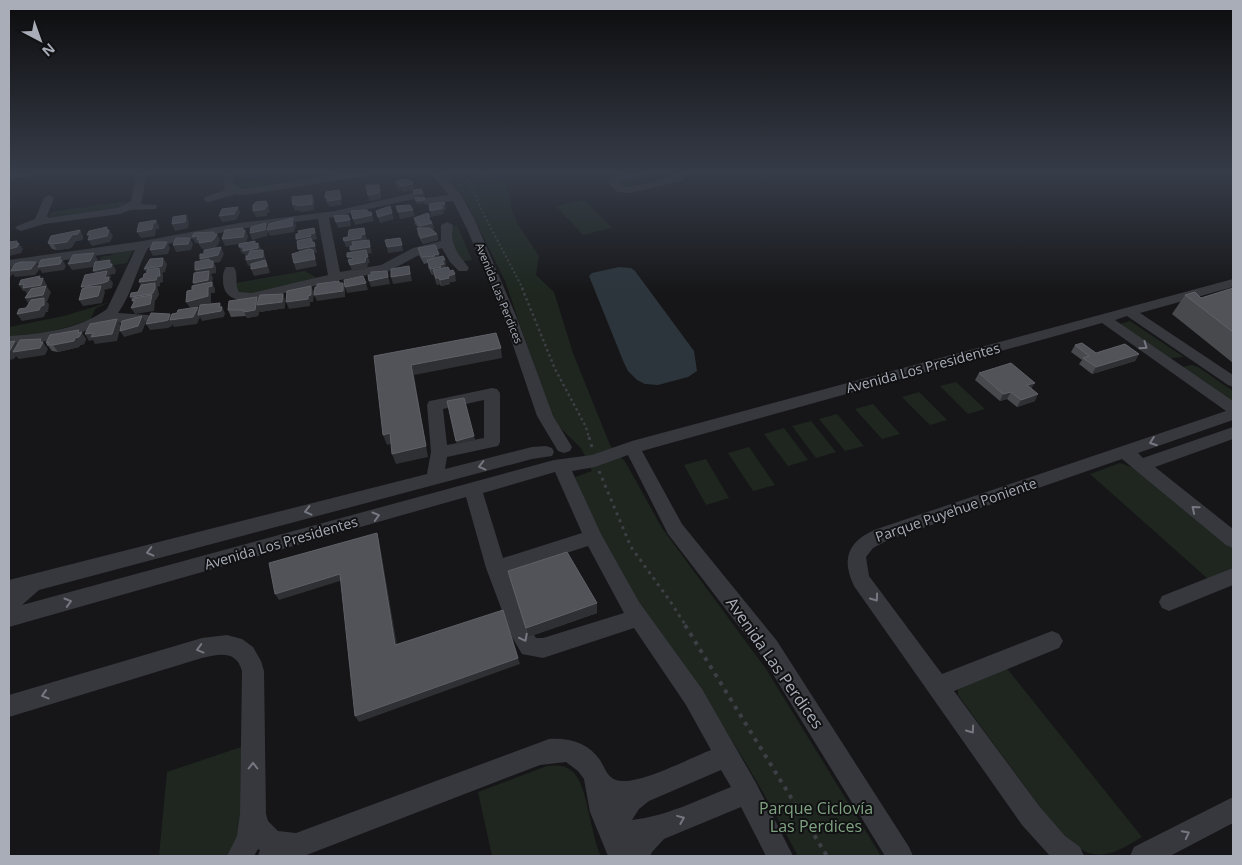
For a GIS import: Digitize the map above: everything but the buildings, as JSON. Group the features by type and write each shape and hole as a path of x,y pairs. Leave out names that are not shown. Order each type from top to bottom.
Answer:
{"street":[{"path":"43,212 41,216 44,220"},
{"path":"21,228 44,220 112,212"},
{"path":"9,264 143,245 245,225 342,212"},
{"name":"Avenida Las Perdices","path":"464,212 492,270 524,356 557,456 593,537 639,617 694,697 780,856"},
{"path":"323,216 332,253 335,277"},
{"path":"447,225 445,232 447,243 456,263 463,268"},
{"path":"230,270 229,288 232,293 231,299 252,297 335,277 355,276 378,270 417,251 447,243"},
{"path":"9,340 30,339 56,334 109,315 118,302 143,245"},
{"name":"Avenida Los Presidentes","path":"9,589 512,458 557,456 595,458 1233,283"},
{"path":"1130,312 1233,382"},
{"path":"109,315 121,320 144,318"},
{"path":"1104,318 1233,408"},
{"path":"1179,371 1181,366 1185,364 1208,365"},
{"path":"435,478 439,452 435,405 492,393 492,442"},
{"name":"Parque Puyehue Poniente","path":"1133,458 1233,414"},
{"name":"Parque Puyehue Poniente","path":"1071,856 1056,845 1032,816 862,580 857,568 857,555 861,546 868,540 882,535 1133,458 1233,433"},
{"path":"439,452 492,442 512,458"},
{"name":"Avenida Las Perdices","path":"622,450 671,523 768,648 797,690 900,856"},
{"name":"Avenida Los Presidentes","path":"12,612 473,489 557,456"},
{"path":"1133,458 1233,540"},
{"path":"473,489 496,568 526,644 534,648 543,648 639,617"},
{"path":"496,568 593,537"},
{"path":"1170,602 1233,576"},
{"path":"12,612 23,591 44,579"},
{"path":"939,686 1052,641"},
{"path":"9,706 202,648 220,644 238,647 248,655 253,671 254,814 249,840 240,856"},
{"path":"271,856 549,750 570,750 582,756 590,766 596,780 600,804 610,833 621,856"},
{"path":"596,780 611,792 628,795 640,792 727,755"},
{"path":"610,833 630,800 640,792"},
{"path":"610,833 624,834 655,830 747,792"},
{"path":"1143,856 1233,810"},
{"path":"254,814 259,831 272,844 283,846 300,845"},
{"path":"637,856 642,843 655,830"}],"path":[{"path":"482,212 529,302 555,369 586,427 604,486 631,547 670,601 827,856"}],"green space":[{"path":"51,212 99,212 47,220"},
{"name":"Parque Ciclovía Las Perdices","path":"472,212 513,212 519,226 539,256 536,275 554,292 573,353 610,445 626,463 662,528 766,669 881,856 798,856 726,730 630,590 604,547 575,477 592,471 581,448 553,421 505,281"},
{"path":"562,212 596,212 612,228 583,235"},
{"path":"457,225 472,260 459,262 451,244 452,227"},
{"path":"134,248 127,263 96,268 101,257 112,255 114,250"},
{"path":"305,271 317,278 265,292 244,293 237,291 235,283"},
{"path":"110,302 96,308 90,320 47,333 9,336 9,327 64,316"},
{"path":"1130,321 1184,357 1171,358 1169,361 1117,325"},
{"path":"1192,365 1198,367 1233,391 1233,405 1186,372 1182,367"},
{"path":"956,382 985,409 968,414 940,386"},
{"path":"919,392 947,420 930,425 902,397"},
{"path":"873,404 900,434 882,439 855,409"},
{"path":"837,414 864,446 845,451 819,419"},
{"path":"811,421 836,452 816,458 792,426"},
{"path":"784,428 808,460 788,466 764,434"},
{"path":"749,447 775,485 753,491 728,453"},
{"path":"706,459 729,498 706,505 684,465"},
{"path":"1120,463 1137,469 1233,547 1233,569 1208,579 1090,474"},
{"path":"1005,666 1142,837 1115,851 1095,854 1086,852 1077,846 1054,826 958,695 958,686"},
{"path":"241,747 240,833 229,854 226,856 159,856 167,772"},
{"path":"547,766 567,768 578,779 586,799 594,836 601,856 492,856 478,792"}],"shaded area":[{"path":"619,267 631,268 635,271 694,351 697,371 688,377 658,385 645,384 637,380 628,371 589,276 592,273"}]}
